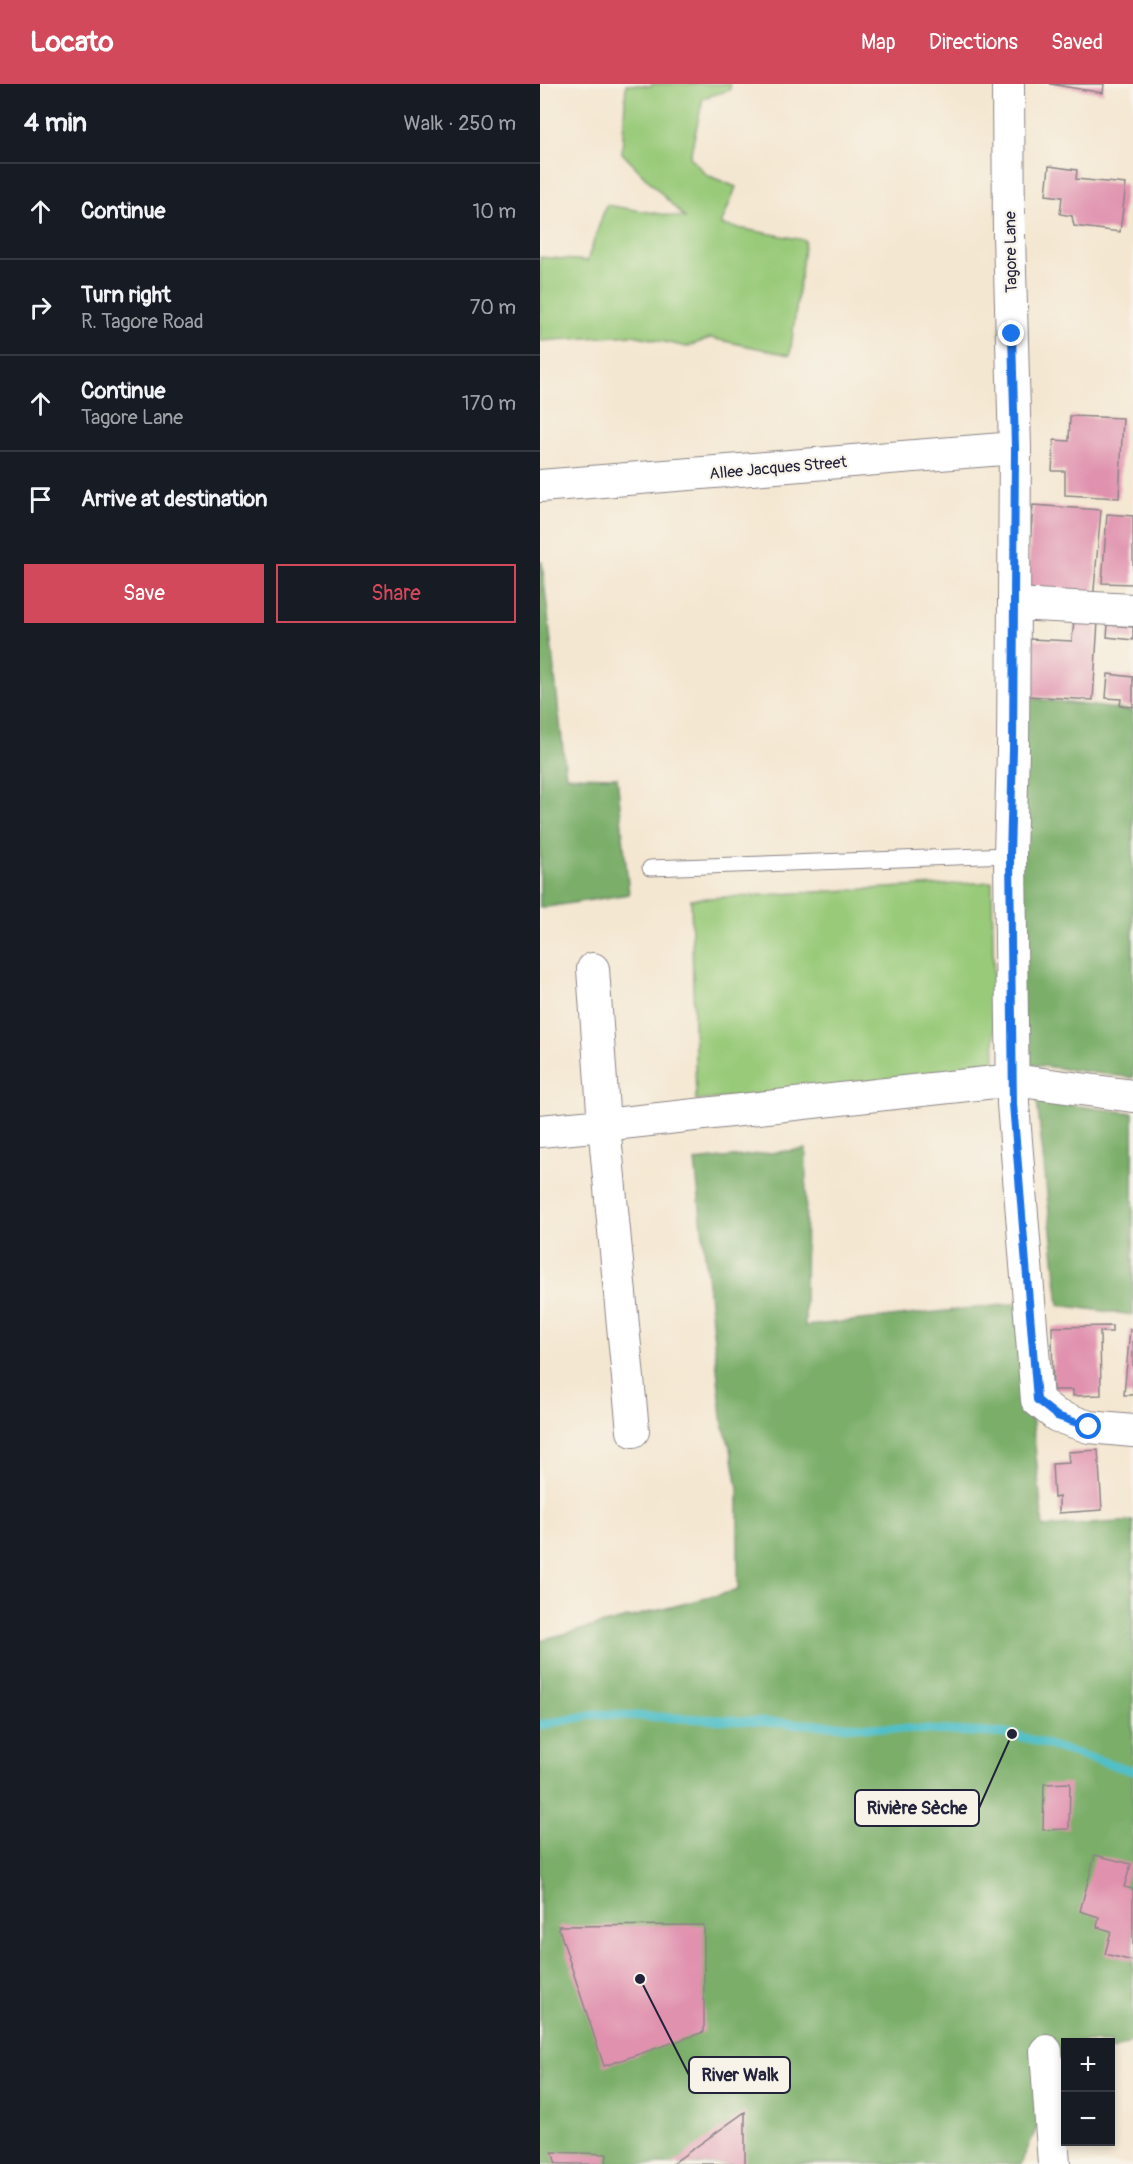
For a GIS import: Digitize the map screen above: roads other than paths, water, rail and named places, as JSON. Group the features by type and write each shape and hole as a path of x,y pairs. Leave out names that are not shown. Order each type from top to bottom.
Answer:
{"street":[{"name":"Tagore Lane","path":"1008,84 1009,235 1015,448 1010,855 1013,1092 1037,1400 1057,1416 1089,1427 1133,1431"},
{"name":"Allee Jacques Street","path":"540,486 1015,448"},
{"path":"1014,604 1133,610"},
{"path":"593,969 604,1125 633,1431"},
{"path":"540,1131 1013,1092 1133,1096"},
{"path":"1046,2051 1054,2164"}],"lane":[{"path":"650,868 1010,855"}],"waterway":[{"path":"540,1725 597,1714 1012,1734 1133,1771"}],"place":[{"name":"Rivière Sèche","path":"1012,1734"},
{"name":"River Walk","path":"640,1979"}]}
